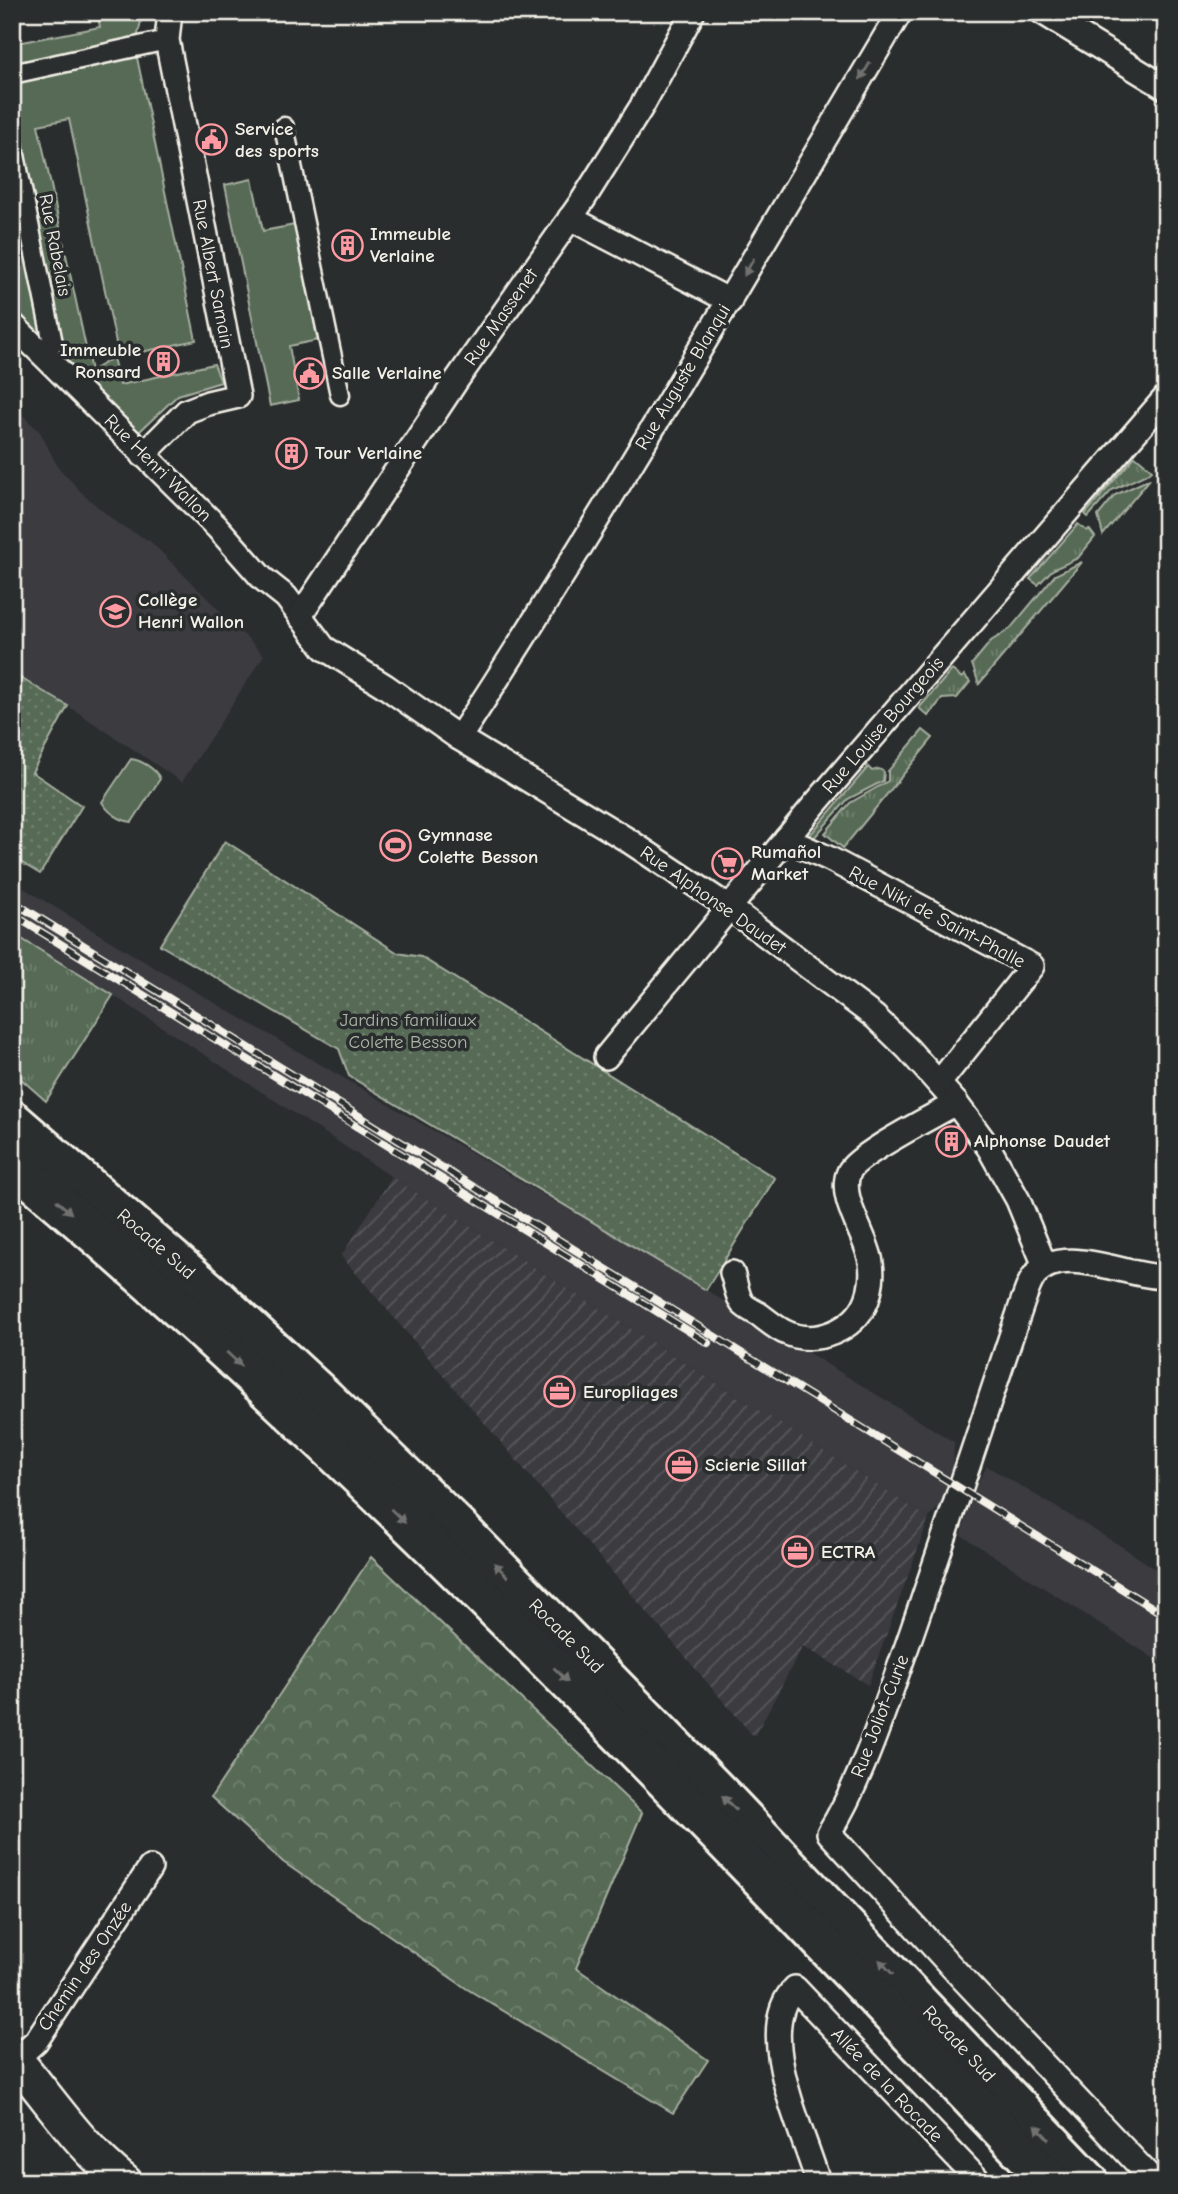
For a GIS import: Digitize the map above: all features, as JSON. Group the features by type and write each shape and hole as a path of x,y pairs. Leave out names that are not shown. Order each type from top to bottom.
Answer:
{"highway":[{"name":"Rocade Sud","path":"12,1120 217,1298 461,1530 743,1818 1089,2182"},
{"name":"Rocade Sud","path":"12,1163 202,1330 442,1558 711,1827 1051,2182"}],"main road":[{"path":"14,2057 72,2133 125,2182"}],"street":[{"path":"12,74 167,40 170,12"},
{"name":"Rue Massenet","path":"300,616 456,381 570,218 642,106 693,12"},
{"name":"Rue Auguste Blanqui","path":"459,738 550,597 730,301 900,12"},
{"path":"1042,12 1166,88"},
{"name":"Rue Albert Samain","path":"143,454 187,411 238,396 167,40"},
{"path":"284,127 340,395"},
{"name":"Rue Rabelais","path":"12,140 53,344 44,356"},
{"path":"570,218 730,301"},
{"name":"Rue Henri Wallon","path":"12,324 217,527 262,578 286,597 300,616"},
{"name":"Rue Louise Bourgeois","path":"606,1057 786,839 1166,397"},
{"name":"Rue Alphonse Daudet","path":"300,616 324,648 385,686 459,738 626,839 730,908 875,1017 939,1083 989,1148 1004,1173 1045,1266"},
{"name":"Rue Niki de Saint-Phalle","path":"786,839 830,859 1032,966 939,1083"},
{"path":"732,1273 742,1303 786,1333 809,1336 842,1330 858,1316 867,1300 872,1280 872,1262 851,1208 846,1181 850,1169 864,1156 956,1103"},
{"path":"1045,1266 1064,1261 1076,1262 1166,1277"},
{"name":"Rue Joliot-Curie","path":"1045,1266 1033,1278 1023,1301 943,1544 891,1690 847,1803 830,1833 963,1979 1155,2182"},
{"name":"Chemin des Onzée","path":"14,2057 36,2041 150,1868"},
{"name":"Allée de la Rocade","path":"818,2182 780,2065 779,2012 795,1988 980,2182"}],"shaded area":[{"name":"Collège Henri Wallon","path":"12,405 40,432 58,467 84,495 118,524 150,541 264,655 182,782 68,706 12,673"},
{"path":"12,881 145,962 706,1290 954,1442 953,1473 946,1499 929,1518 12,933"},
{"path":"392,1177 929,1518 868,1685 803,1646 754,1737 341,1256"},
{"path":"987,1466 1166,1576 1166,1666 961,1535 976,1486"}],"green space":[{"path":"97,12 143,12 135,48 196,340 119,357 69,119 38,125 91,371 113,358 120,385 214,364 221,382 178,395 139,432 12,308 12,44 100,27"},
{"path":"252,179 263,231 295,225 318,340 289,346 299,400 270,406 225,185"},
{"path":"1135,456 1152,470 1112,490 1088,517 1085,514"},
{"path":"1150,479 1103,535 1098,516 1115,495"},
{"path":"1078,524 1087,531 1089,529 1095,537 1078,558 1052,570 1038,585 1030,579"},
{"path":"1082,562 979,684 972,664 991,641 1010,629 1055,575"},
{"path":"952,670 962,678 964,675 970,682 957,698 942,699 928,716 919,708"},
{"path":"12,673 68,706 32,772 82,806 40,874 12,857"},
{"path":"923,730 933,738 843,848 825,833 850,803 888,781 888,771"},
{"path":"131,759 148,766 160,779 132,822 115,815 102,802"},
{"path":"868,767 872,771 879,769 884,772 883,781 848,799 813,839 809,836"},
{"name":"Jardins familiaux Colette Besson","path":"225,841 398,953 421,957 775,1178 706,1290 349,1076 339,1049 160,945"},
{"path":"12,933 113,995 46,1101 12,1071"},
{"path":"371,1557 642,1813 576,1968 708,2060 673,2113 467,1989 283,1862 211,1797"}],"railway":[{"path":"12,901 1166,1616"},
{"path":"12,914 708,1343"}],"place":[{"name":"Service des sports","path":"212,140"},
{"name":"Immeuble Verlaine","path":"347,245"},
{"name":"Immeuble Ronsard","path":"164,361"},
{"name":"Salle Verlaine","path":"309,373"},
{"name":"Tour Verlaine","path":"292,453"},
{"name":"Collège Henri Wallon","path":"115,611"},
{"name":"Gymnase Colette Besson","path":"395,846"},
{"name":"Rumañol Market","path":"728,863"},
{"name":"Alphonse Daudet","path":"951,1141"},
{"name":"Europliages","path":"560,1392"},
{"name":"Scierie Sillat","path":"682,1465"},
{"name":"ECTRA","path":"798,1552"}]}
